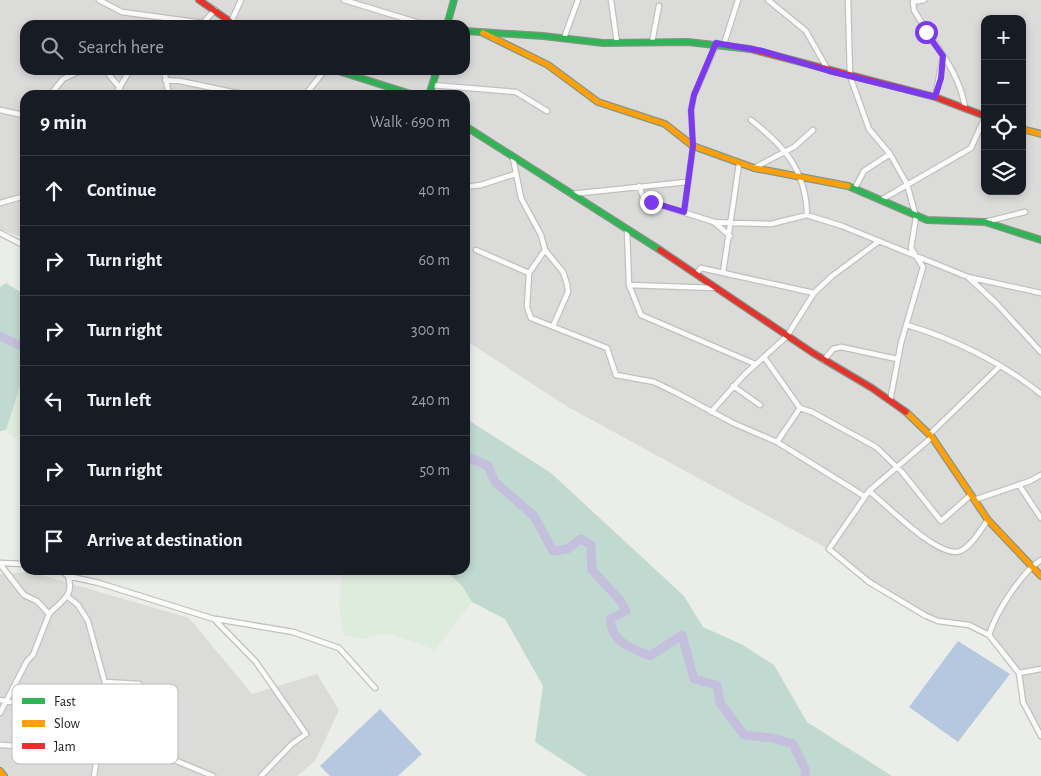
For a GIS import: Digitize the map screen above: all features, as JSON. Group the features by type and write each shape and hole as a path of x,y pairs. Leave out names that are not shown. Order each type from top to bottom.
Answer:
{"street":[{"path":"99,0 122,12 167,20"},
{"path":"199,0 229,20"},
{"path":"234,20 241,0"},
{"path":"344,0 410,20"},
{"path":"448,20 454,0"},
{"path":"564,38 578,0"},
{"path":"611,0 615,15 617,43"},
{"path":"724,44 738,0"},
{"path":"768,0 806,31 829,71"},
{"path":"848,0 850,76 869,129 890,154 907,184 916,217 911,248 920,260 923,268 897,359 890,401"},
{"path":"924,0 914,1 912,7 962,90 965,108"},
{"path":"652,42 659,6"},
{"path":"205,20 214,10"},
{"path":"470,32 617,43 724,44 763,51 829,71 935,97 981,114"},
{"path":"483,33 548,65 598,102 665,124 693,146 739,164 854,188 916,217 930,221 985,222 1025,212"},
{"path":"684,212 693,146 691,110 694,95 716,43"},
{"path":"935,97 941,78 943,56"},
{"path":"54,90 63,79 71,75"},
{"path":"109,75 120,88 127,75"},
{"path":"164,75 168,90"},
{"path":"309,90 321,75"},
{"path":"352,75 398,90"},
{"path":"430,90 435,75"},
{"path":"165,80 180,80 224,90"},
{"path":"432,85 516,92 547,111"},
{"path":"0,110 20,114"},
{"path":"751,120 774,138 801,177 807,215"},
{"path":"881,200 971,148 981,125"},
{"path":"470,129 890,401 931,435 988,520 1041,576"},
{"path":"754,168 785,152 813,130"},
{"path":"1026,130 1041,134"},
{"path":"854,188 864,170 890,154"},
{"path":"513,158 521,198 541,235 545,250 562,272 568,289 553,326"},
{"path":"723,273 732,223 739,164"},
{"path":"470,186 481,185 515,174"},
{"path":"571,194 687,182"},
{"path":"640,186 644,198 714,222 771,224 807,215 842,226 920,260 968,278 1041,293"},
{"path":"0,203 20,197"},
{"path":"714,222 730,236"},
{"path":"985,222 1041,240"},
{"path":"628,231 629,285 643,317 755,364"},
{"path":"0,233 20,243"},
{"path":"711,412 755,364 787,336 814,293 832,276 878,242"},
{"path":"476,250 529,273"},
{"path":"545,250 529,273 528,316 607,348 615,373 619,376 654,382 711,412 777,442 864,496"},
{"path":"696,274 701,268 814,293"},
{"path":"968,278 996,303 1041,352"},
{"path":"629,285 715,288"},
{"path":"907,325 948,339 1027,382 1041,394"},
{"path":"824,360 833,348 841,347 897,359"},
{"path":"764,357 800,408 812,412 876,447 896,466 941,521 973,497 1019,484 1041,474"},
{"path":"999,367 931,435 864,496 830,546 830,552 868,582 926,616 938,621 969,625 989,635 1019,674 1023,702 1041,736"},
{"path":"733,386 760,405"},
{"path":"777,442 800,408"},
{"path":"1019,484 1041,518"},
{"path":"869,491 922,537 952,552 960,551 967,546 988,520"},
{"path":"989,635 996,617 1031,566 1041,560"},
{"path":"0,564 20,564"},
{"path":"0,564 24,595 37,601 48,614"},
{"path":"12,684 27,660 33,655 48,614 68,597 70,589 68,576 99,583 214,619 293,632 339,648 375,688"},
{"path":"68,597 78,605 85,616 105,682 139,684"},
{"path":"214,619 256,662 306,734 292,744 261,776"},
{"path":"1019,674 1041,669"},
{"path":"0,713 3,699 12,684"},
{"path":"178,761 213,776"},
{"path":"0,772 4,776"}],"shaded area":[{"path":"0,0 1041,0 1041,736 1023,702 1019,673 989,635 969,625 938,621 869,582 828,549 568,407 470,343 470,90 20,90 20,236 0,230"},
{"path":"20,573 20,575 41,575 189,618 252,694 317,674 339,710 315,761 297,776 0,776 0,574"},
{"path":"958,641 1010,674 958,742 909,707"},
{"path":"380,709 422,754 398,776 330,776 320,766"}],"green space":[{"path":"6,283 20,292 20,387 6,430 0,431 0,287"},
{"path":"20,387 20,442 6,430"},
{"path":"470,421 551,473 684,596 703,627 741,644 774,665 807,722 892,776 587,776 535,742 543,686 505,619 472,602 462,586 450,575 470,575"},
{"path":"343,575 450,575 462,586 472,602 434,651 422,644 385,633 364,639 343,635 339,606"}],"waterway":[{"path":"0,336 20,346"},
{"path":"470,458 488,466 495,482 534,516 553,551 567,549 581,539 591,545 592,570 620,600 626,611 610,619 615,634 624,644 650,656 682,635 694,679 717,685 720,703 744,735 772,738 793,744 806,771 805,776"}],"traffic: fast":[{"path":"448,20 454,0"},
{"path":"470,31 543,36 603,43 688,42 750,49"},
{"path":"351,75 398,90"},
{"path":"431,90 435,75"},
{"path":"470,129 660,250"},
{"path":"848,186 927,220 985,222 1041,240"}],"traffic: slow":[{"path":"483,33 548,65 598,102 665,124 693,146 754,168 848,186"},
{"path":"1026,130 1041,134"},
{"path":"906,412 932,437 988,520 1041,576"},
{"path":"0,771 4,776"}],"traffic: jam":[{"path":"199,0 228,20"},
{"path":"750,49 935,97 981,114"},
{"path":"660,250 813,353 872,388 906,412"}],"route":[{"path":"651,202 684,212 688,171 693,146 690,124 691,110 694,95 716,43 763,51 829,71 935,97 941,78 943,56 926,32"}]}
